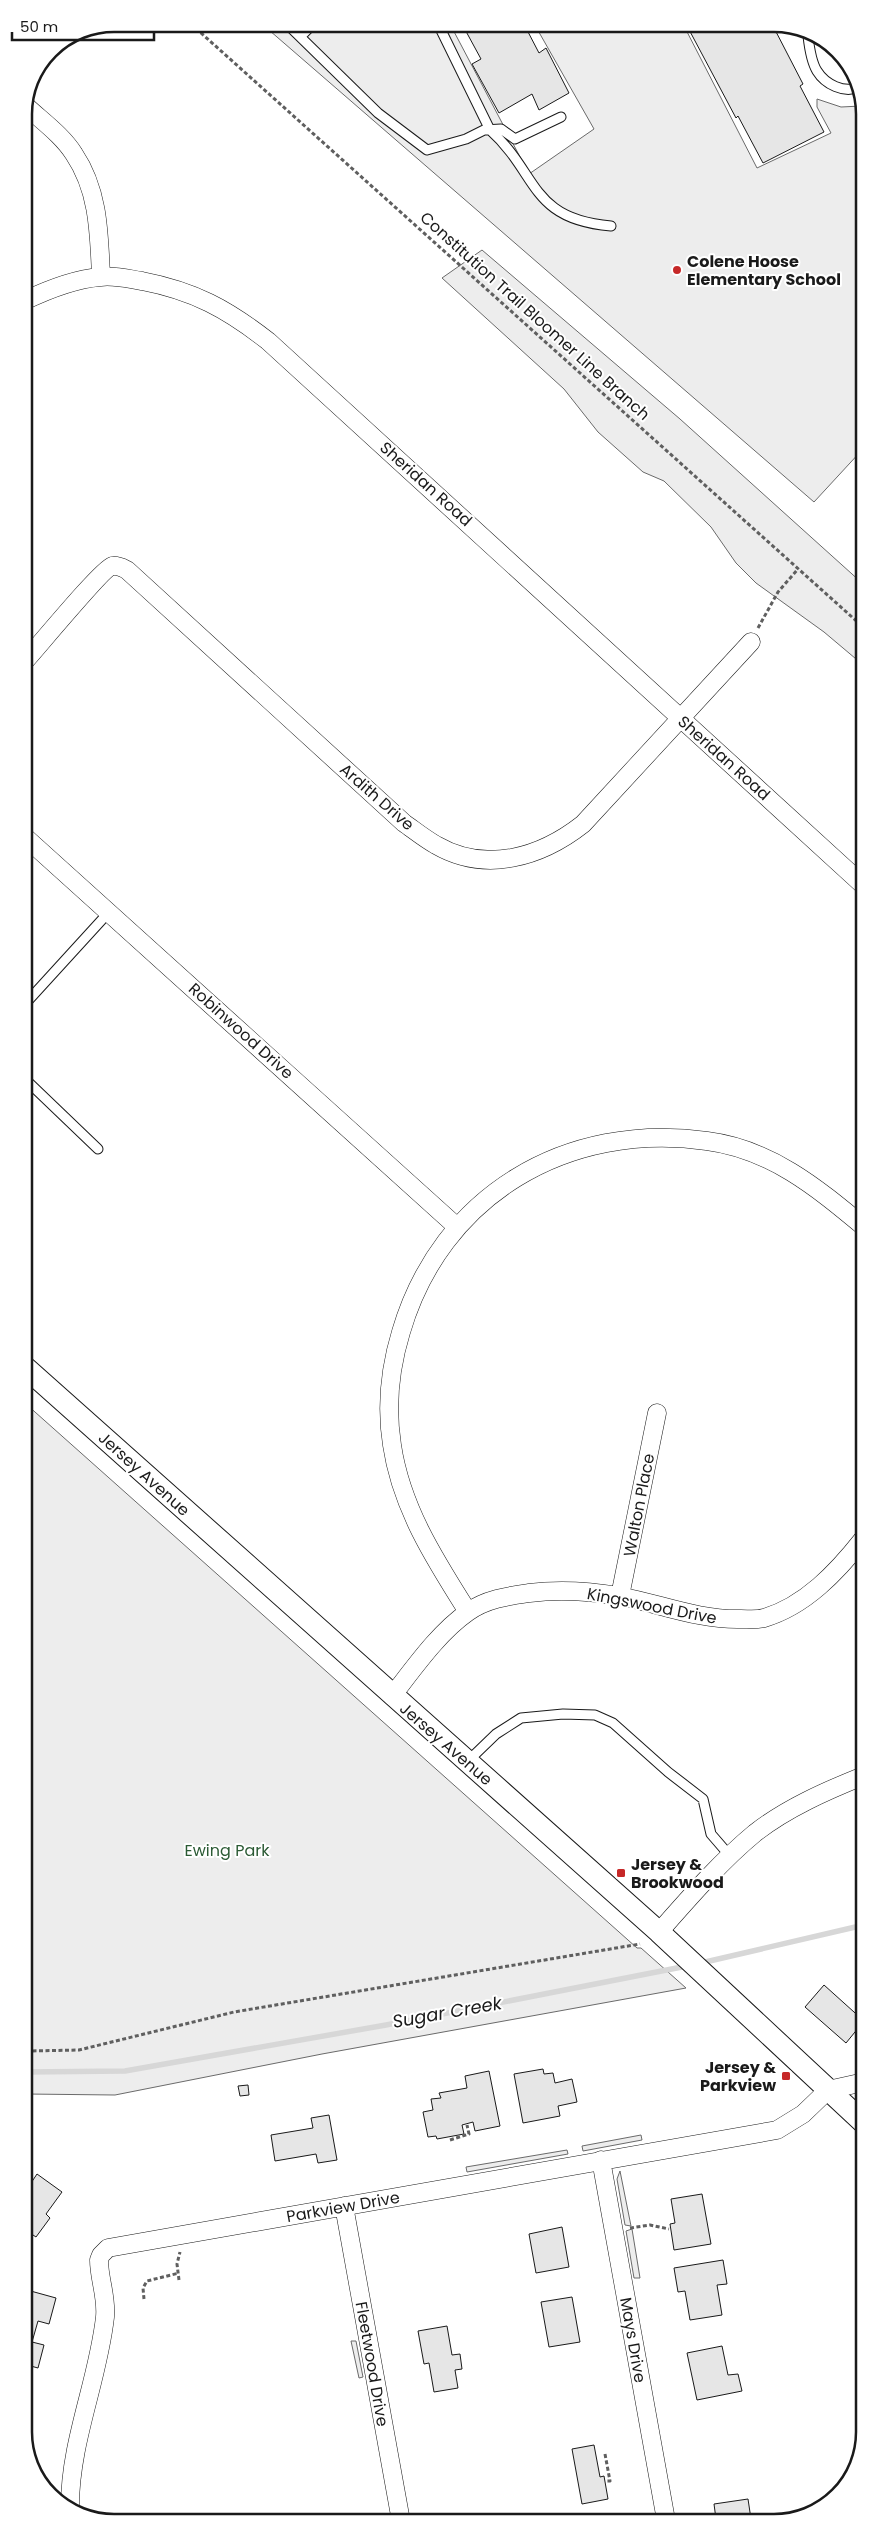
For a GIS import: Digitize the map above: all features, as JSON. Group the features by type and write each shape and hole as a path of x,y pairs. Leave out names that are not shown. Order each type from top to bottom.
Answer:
{"street":[{"path":"33,112 63,140 85,174 93,195 98,226 101,276 33,298"},
{"name":"Sheridan Road","path":"101,276 128,279 190,292 242,321 296,367 856,879"},
{"name":"Ardith Drive","path":"33,652 107,569 119,566 127,570 404,823 442,848 478,858 514,858 535,853 566,837 583,824 679,717 751,642"},
{"name":"Robinwood Drive","path":"33,844 456,1226"},
{"path":"468,1612 431,1551 409,1507 392,1445 390,1420 392,1364 407,1311 431,1262 456,1226 515,1178 556,1157 630,1139 654,1138 707,1141 733,1147 774,1162 815,1187 856,1220"},
{"name":"Jersey Avenue","path":"32,1374 664,1937 856,2116"},
{"name":"Walton Place","path":"620,1596 657,1414"},
{"name":"Kingswood Drive","path":"392,1696 426,1654 468,1612 491,1600 548,1590 572,1590 620,1596 694,1616 722,1620 762,1619 790,1608 804,1599 824,1582 856,1547"},
{"path":"664,1937 730,1856 757,1832 802,1803 856,1779"},
{"path":"828,2090 856,2084"},
{"name":"Parkview Drive","path":"70,2500 73,2461 99,2355 105,2316 106,2302 99,2262 100,2255 108,2248 777,2130 803,2114 828,2090"},
{"name":"Mays Drive","path":"601,2160 665,2514"},
{"name":"Fleetwood Drive","path":"344,2206 400,2513"}],"lane":[{"path":"297,32 378,113 427,150 490,130 500,129 516,138 562,117"},
{"path":"301,36 305,32"},
{"path":"442,32 490,130 502,141 536,191 556,212 575,219 611,226"},
{"path":"809,41 817,71 835,87 852,90"},
{"path":"33,996 109,912"},
{"path":"33,1086 98,1149"},
{"path":"466,1762 496,1734 521,1718 563,1714 595,1715 613,1723 668,1772 704,1800 711,1834 730,1856"}],"path":[{"name":"Constitution Trail Bloomer Line Branch","path":"200,32 856,621"},
{"path":"751,642 778,592 798,569"},
{"path":"32,2051 79,2050 234,2012 640,1944"},
{"path":"450,2140 469,2134 468,2125"},
{"path":"614,2231 644,2225 669,2229"},
{"path":"178,2236 180,2251 177,2264 179,2280"},
{"path":"144,2299 143,2288 147,2281 179,2273"},
{"path":"605,2454 610,2480 606,2481"}],"shaded area":[{"name":"Colene Hoose Elementary School","path":"272,32 454,33 529,174 594,129 539,33 688,33 757,168 831,133 817,107 817,99 841,107 855,106 856,456 814,502"},
{"path":"482,250 680,419 856,578 856,659 824,632 756,583 736,563 711,527 664,481 643,472 598,432 564,389 442,278"},
{"name":"Ewing Park","path":"32,1410 637,1948 641,1948 686,1988 322,2054 115,2095 32,2094"},
{"path":"641,2135 642,2140 583,2151 582,2146"},
{"path":"567,2150 568,2154 467,2172 466,2167"},
{"path":"620,2171 631,2226 625,2225 617,2179"},
{"path":"632,2229 640,2278 634,2278 626,2231"},
{"path":"351,2341 356,2341 363,2377 359,2378"}],"building":[{"path":"467,33 528,33 539,53 546,48 569,93 539,110 532,94 499,113 472,64 481,59"},
{"path":"691,33 777,33 803,84 800,86 824,132 763,163 738,116 736,118"},
{"path":"824,1985 856,2014 856,2031 846,2043 805,2007"},
{"path":"543,2069 544,2074 553,2073 555,2083 572,2079 577,2102 558,2106 560,2116 523,2123 514,2074"},
{"path":"489,2071 500,2126 475,2131 473,2122 462,2125 464,2134 437,2139 436,2136 428,2137 423,2112 433,2110 431,2099 441,2098 439,2093 467,2088 465,2076"},
{"path":"248,2085 249,2095 240,2096 238,2086"},
{"path":"329,2115 337,2160 318,2163 316,2154 275,2161 271,2135 313,2128 311,2118"},
{"path":"37,2174 62,2192 46,2214 50,2218 36,2237 32,2234 32,2181"},
{"path":"702,2194 711,2244 674,2250 670,2224 675,2223 671,2199"},
{"path":"562,2227 569,2267 536,2273 529,2234"},
{"path":"723,2260 727,2284 717,2285 722,2315 690,2320 685,2291 678,2292 674,2268"},
{"path":"32,2291 56,2298 49,2324 38,2321 32,2342"},
{"path":"572,2297 580,2342 549,2347 541,2302"},
{"path":"447,2326 452,2355 460,2354 462,2369 455,2370 458,2388 434,2392 429,2363 424,2364 418,2331"},
{"path":"32,2342 44,2345 38,2368 32,2366"},
{"path":"722,2346 728,2375 738,2374 742,2391 697,2400 687,2353"},
{"path":"594,2445 600,2477 604,2476 608,2499 582,2504 572,2449"},
{"path":"748,2499 750,2514 715,2514 714,2504"}],"waterway":[{"name":"Sugar Creek","path":"701,1963 856,1927"},
{"name":"Sugar Creek","path":"32,2072 125,2071 386,2025 687,1966"}],"place":[{"name":"Colene Hoose Elementary School","path":"677,270"},
{"name":"Jersey & Brookwood","path":"621,1873"},
{"name":"Jersey & Parkview","path":"786,2076"}]}
